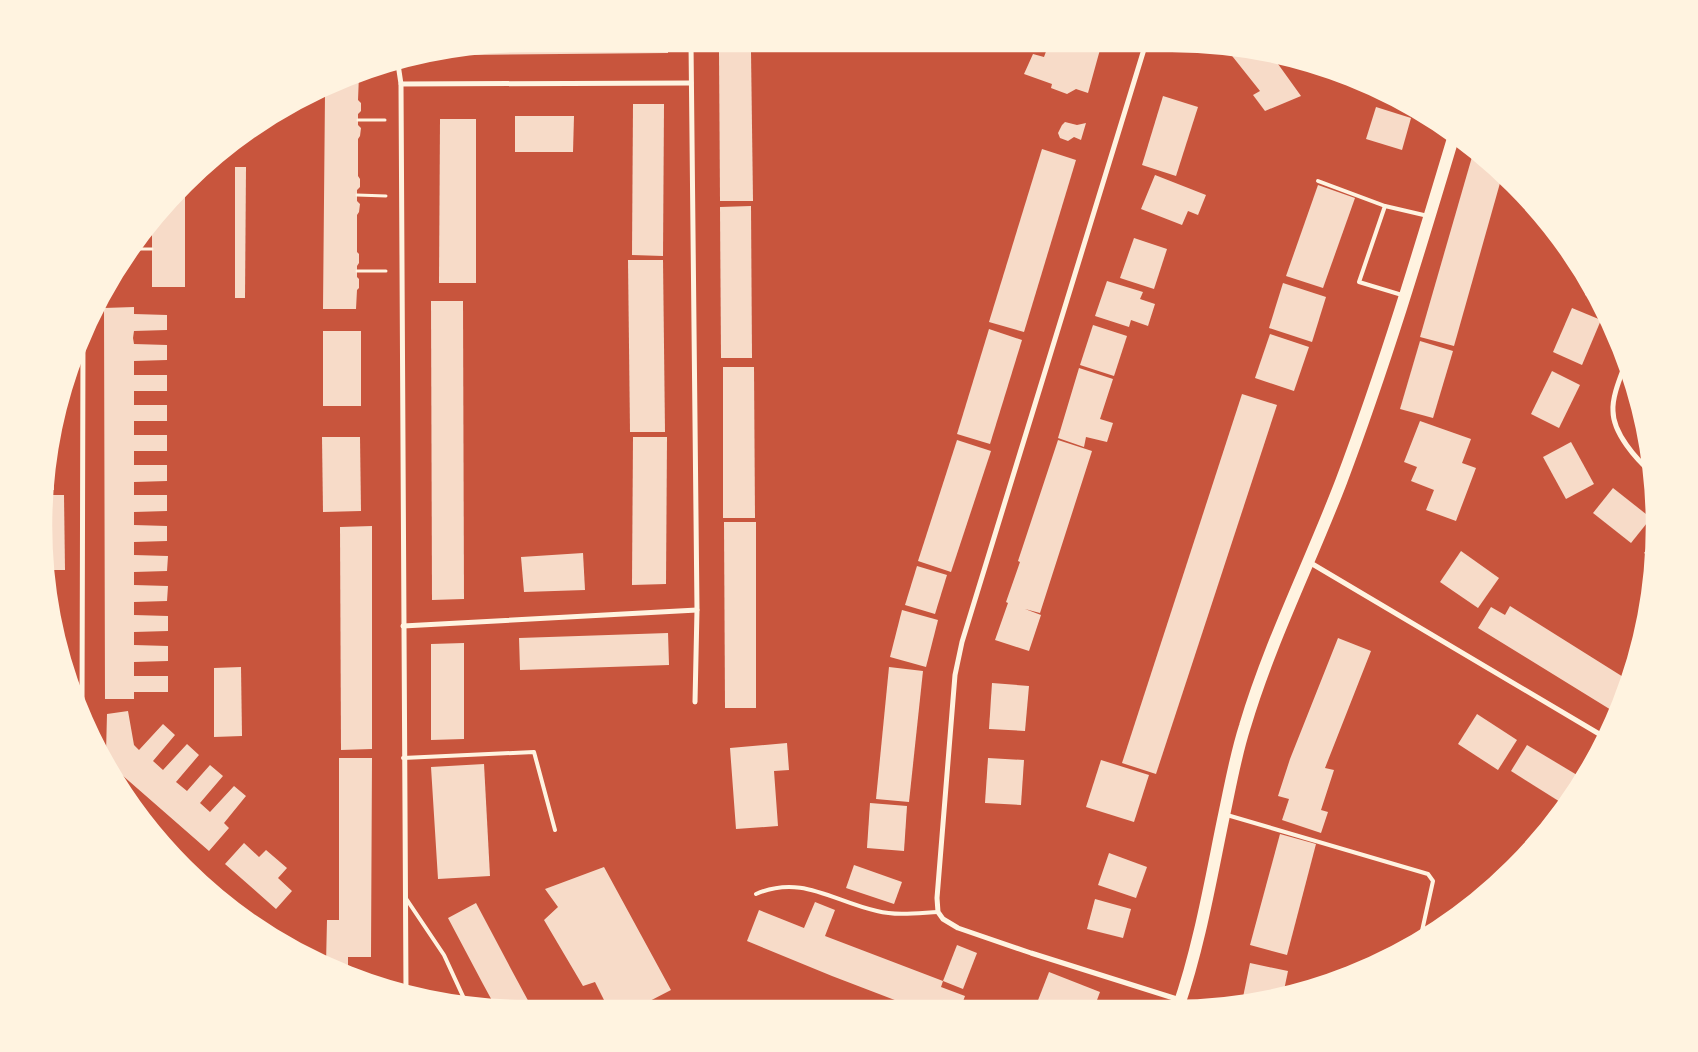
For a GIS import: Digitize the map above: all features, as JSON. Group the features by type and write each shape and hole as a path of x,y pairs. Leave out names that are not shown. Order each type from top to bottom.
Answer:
{"main road":[{"path":"1180,1001 1205,909 1232,775 1247,717 1262,674 1340,484 1374,392 1406,296 1452,142"}],"street":[{"path":"691,51 697,610 694,702"},
{"path":"1142,51 962,642 952,713 937,898 938,912 950,924 1170,1001"},
{"path":"399,68 401,84 406,986"},
{"path":"401,84 691,83"},
{"path":"82,695 83,355"},
{"path":"1622,373 1617,385 1613,412 1619,436 1643,464"},
{"path":"1309,561 1599,734"},
{"path":"403,626 697,610"}],"lane":[{"path":"1318,181 1385,206 1430,216"},
{"path":"1385,206 1359,282 1406,296"},
{"path":"404,758 534,752 555,830"},
{"path":"1224,814 1428,874 1433,882 1422,929"},
{"path":"756,894 769,888 804,887 876,911 895,914 938,912"},
{"path":"405,897 444,954 462,997"}],"path":[{"path":"358,120 385,120"},
{"path":"357,195 386,196"},
{"path":"140,249 152,249"},
{"path":"356,271 386,271"}],"building":[{"path":"526,51 668,51 668,53 468,55"},
{"path":"1046,51 1100,51 1088,93 1076,89 1067,94 1051,88 1052,84 1024,74 1033,54 1044,57"},
{"path":"719,52 751,52 753,201 720,201"},
{"path":"1231,55 1277,63 1301,96 1265,111 1253,95 1260,91"},
{"path":"359,81 358,100 361,103 361,111 358,114 358,125 361,128 358,139 358,176 360,187 357,190 357,201 360,204 357,215 357,252 359,254 359,263 357,266 357,277 359,279 359,288 357,290 356,309 323,309 325,96"},
{"path":"1163,96 1198,107 1176,176 1142,165"},
{"path":"633,104 664,104 663,256 632,255"},
{"path":"1376,107 1411,118 1402,150 1366,139"},
{"path":"515,116 574,116 573,152 515,152"},
{"path":"440,119 476,119 476,283 439,283"},
{"path":"1065,122 1077,125 1086,123 1081,140 1074,137 1068,141 1060,138 1058,133"},
{"path":"1042,149 1076,160 1024,332 989,322"},
{"path":"1472,158 1500,183 1454,346 1420,337"},
{"path":"235,167 246,167 245,298 235,298"},
{"path":"1155,175 1206,195 1198,215 1188,211 1182,225 1141,209"},
{"path":"1318,185 1355,198 1323,288 1286,276"},
{"path":"185,195 185,287 152,287 152,233"},
{"path":"751,206 752,358 721,358 720,207"},
{"path":"1134,238 1167,249 1154,289 1120,278"},
{"path":"628,260 663,260 665,432 630,432"},
{"path":"1107,281 1143,292 1140,299 1155,304 1148,326 1131,320 1129,327 1095,316"},
{"path":"1283,283 1326,297 1312,342 1269,328"},
{"path":"431,301 463,301 464,599 432,600"},
{"path":"134,307 134,314 167,315 167,330 134,331 133,338 134,344 167,345 167,360 134,361 134,375 167,375 167,391 134,391 134,405 167,405 167,421 134,421 134,435 167,435 167,451 134,451 134,465 167,465 167,481 134,482 134,495 167,495 167,511 134,512 134,525 167,526 167,541 134,542 134,555 168,556 167,571 134,572 134,585 168,586 167,601 134,602 134,615 168,616 168,631 134,632 134,645 168,646 168,661 134,662 134,676 168,676 168,692 134,692 134,699 105,699 104,308"},
{"path":"1572,308 1600,319 1582,365 1553,352"},
{"path":"1093,325 1127,336 1114,376 1080,365"},
{"path":"989,329 1022,340 990,444 957,434"},
{"path":"323,331 361,331 361,406 323,406"},
{"path":"1270,334 1309,347 1294,391 1255,378"},
{"path":"1420,341 1453,351 1433,418 1400,409"},
{"path":"723,367 754,367 755,518 723,518"},
{"path":"1079,368 1113,379 1100,419 1113,423 1107,442 1086,437 1084,447 1058,438"},
{"path":"1552,371 1580,385 1559,428 1531,414"},
{"path":"1242,394 1277,405 1156,774 1122,763"},
{"path":"1420,421 1471,439 1462,463 1476,468 1456,521 1426,510 1434,490 1411,481 1417,467 1404,462"},
{"path":"322,437 360,437 361,511 323,512"},
{"path":"633,437 667,437 666,584 632,585"},
{"path":"957,440 991,451 951,572 918,561"},
{"path":"1058,440 1092,451 1040,613 1025,609 1041,615 1029,651 995,640 1020,562 1018,561"},
{"path":"1571,442 1594,484 1566,499 1543,457"},
{"path":"1613,488 1647,515 1647,523 1631,543 1593,513"},
{"path":"52,495 64,495 65,570 53,570 51,526"},
{"path":"724,522 756,522 756,708 725,708"},
{"path":"372,526 372,749 341,750 340,527"},
{"path":"1461,551 1499,578 1478,608 1440,582"},
{"path":"583,553 585,590 524,592 521,557"},
{"path":"917,566 947,575 935,614 905,605"},
{"path":"1510,606 1623,677 1610,709 1478,628 1491,607 1505,615"},
{"path":"902,610 938,620 926,667 890,657"},
{"path":"668,633 669,665 520,670 519,638"},
{"path":"1338,638 1371,651 1325,768 1334,770 1321,810 1328,812 1321,833 1282,820 1289,799 1278,796 1290,759"},
{"path":"464,643 464,739 431,740 431,644"},
{"path":"241,667 242,736 214,737 214,668"},
{"path":"889,667 923,671 909,802 876,799"},
{"path":"992,683 1029,686 1025,731 989,729"},
{"path":"128,711 134,745 139,750 163,724 175,735 153,761 163,770 187,744 199,755 176,782 187,791 210,765 223,776 200,803 210,812 234,786 246,796 224,823 229,828 209,851 122,775 106,747 107,714"},
{"path":"1477,714 1517,740 1498,770 1458,744"},
{"path":"787,743 789,770 774,771 778,826 736,829 730,748"},
{"path":"1527,745 1576,775 1559,801 1511,771"},
{"path":"339,758 372,758 371,957 348,957 348,965 326,957 327,920 339,920"},
{"path":"988,758 1024,760 1021,805 985,803"},
{"path":"1101,760 1149,775 1134,822 1086,807"},
{"path":"484,764 490,876 438,879 431,767"},
{"path":"870,803 907,806 904,851 867,848"},
{"path":"1280,834 1316,844 1287,955 1250,945"},
{"path":"244,843 259,857 266,850 287,868 278,878 292,891 276,909 225,864"},
{"path":"1109,853 1147,867 1136,898 1098,885"},
{"path":"854,865 902,882 894,904 846,888"},
{"path":"604,867 671,990 650,1001 604,1001 595,982 583,986 544,920 558,907 545,889"},
{"path":"1095,899 1131,909 1123,938 1087,929"},
{"path":"815,902 835,910 825,936 943,981 941,987 965,996 963,1001 897,1001 747,941 759,910 804,928"},
{"path":"476,903 528,1001 492,1000 448,918"},
{"path":"957,945 977,953 963,989 943,981"},
{"path":"1250,963 1288,971 1285,987 1243,995"},
{"path":"1049,972 1100,992 1097,1001 1038,1001"}]}
